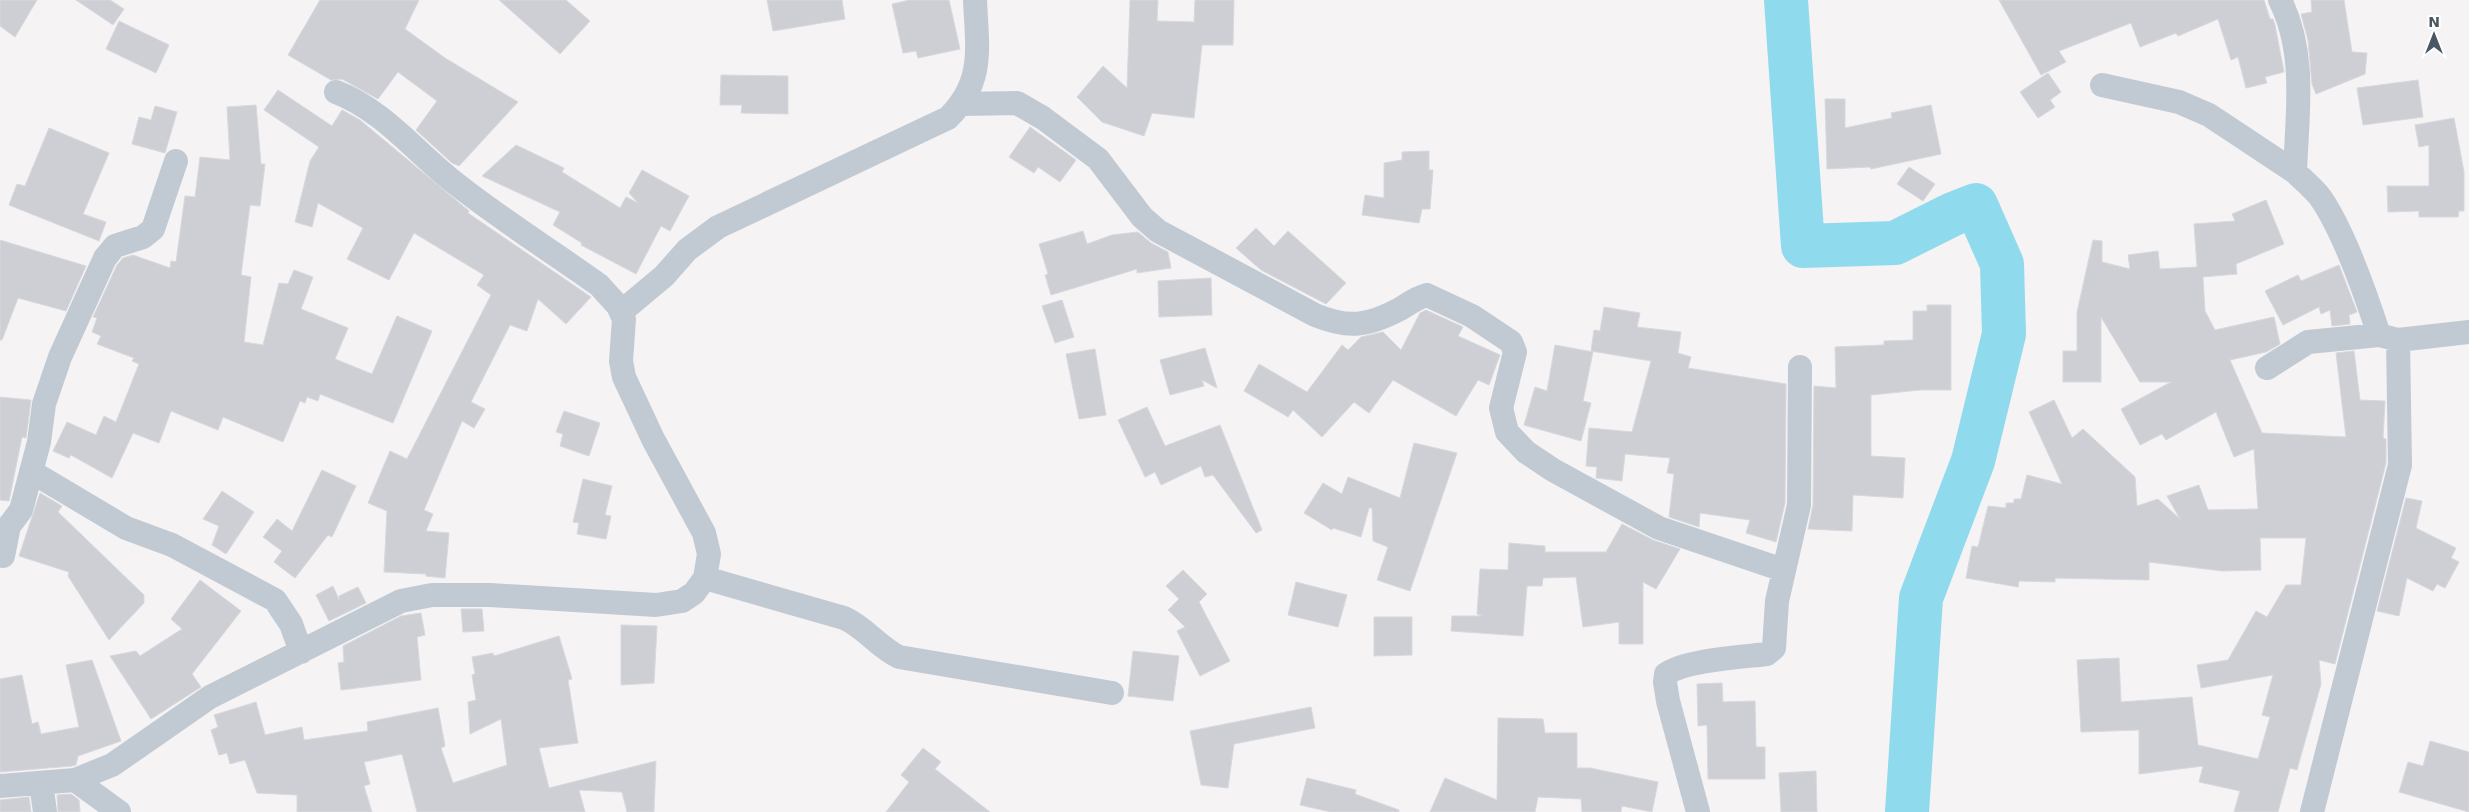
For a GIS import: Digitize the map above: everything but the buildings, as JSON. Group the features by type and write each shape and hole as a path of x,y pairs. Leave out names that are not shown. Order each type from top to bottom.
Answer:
{"street":[{"path":"622,312 664,276 687,250 718,227 948,118 962,104 978,66 975,0"},
{"path":"2280,0 2290,20 2300,73 2295,172"},
{"path":"2102,85 2179,102 2209,115 2295,172 2319,196 2336,225 2370,307 2388,337 2400,465 2312,812"},
{"path":"0,786 75,780 112,765 210,697 402,601 432,595 490,595 656,605 682,601 694,593 705,578 709,554 704,533 653,439 624,377 622,361 624,319 622,312 613,299 599,285 450,179 409,141 349,97 336,92"},
{"path":"962,104 1009,102 1025,107 1098,159 1142,217 1158,231 1315,315 1338,323 1356,325 1369,323 1427,295 1472,316 1513,345 1515,352 1501,408 1507,432 1526,452 1586,489 1659,528 1783,570"},
{"path":"3,556 9,526 21,510 32,472 47,397 60,357 102,263 115,246 143,238 153,229 176,161"},
{"path":"2267,368 2308,342 2469,332"},
{"path":"1698,812 1668,701 1665,682 1666,674 1704,662 1767,654 1774,648 1783,570 1798,505 1800,367"},
{"path":"32,472 126,528 172,545 276,600 291,624 301,652"},
{"path":"705,578 854,622 888,652 899,657 1112,693"},
{"path":"75,780 119,812"},
{"path":"41,783 46,812"}],"waterway":[{"path":"1786,0 1803,246 1895,243 1953,214 1976,205 2002,264 2004,334 1973,461 1921,598 1907,812"}]}
